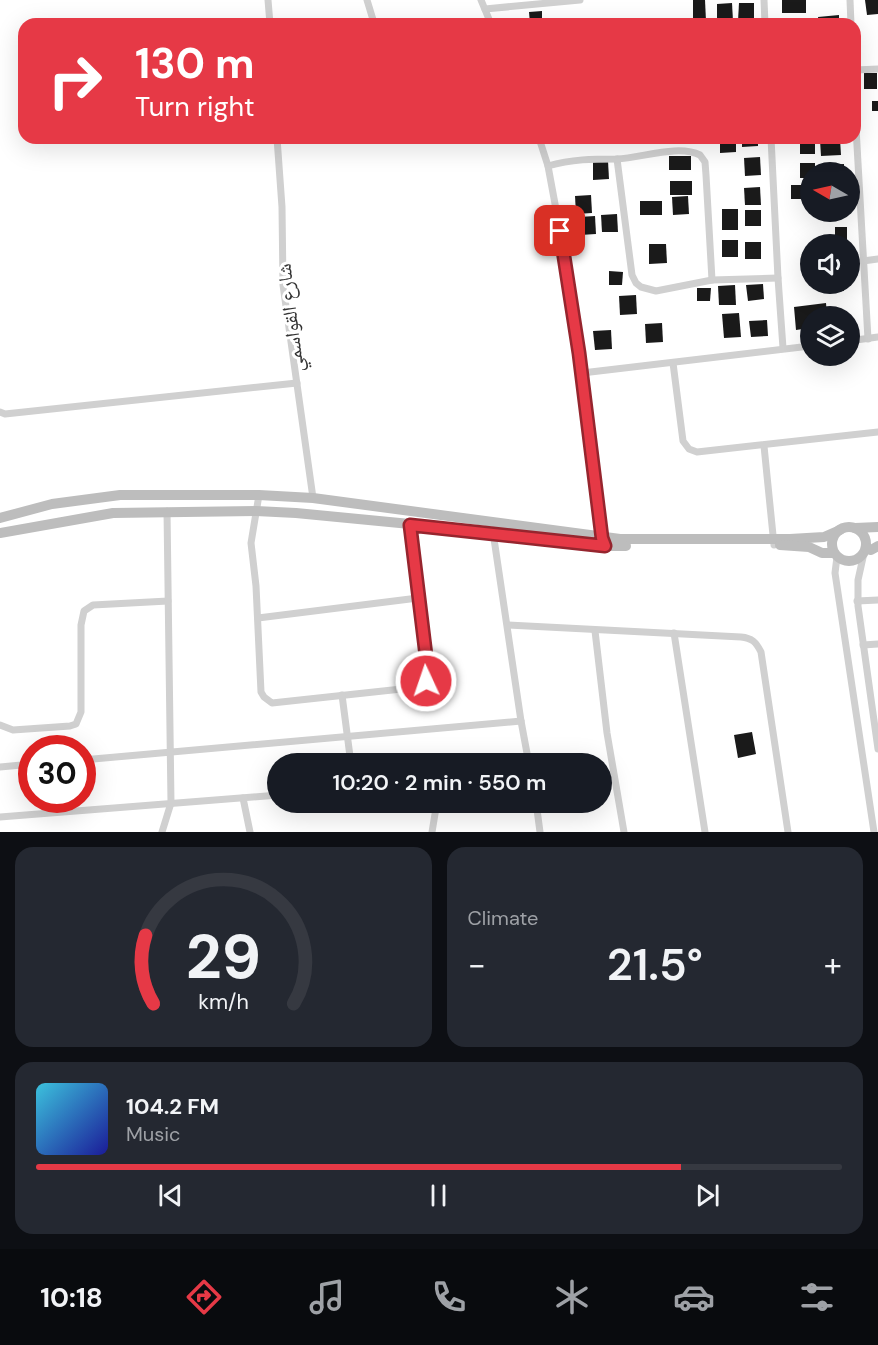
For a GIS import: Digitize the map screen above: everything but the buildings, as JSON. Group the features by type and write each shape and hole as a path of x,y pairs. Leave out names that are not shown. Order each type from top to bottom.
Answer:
{"main road":[{"path":"0,518 52,504 120,495 259,495 313,498 603,542"},
{"path":"379,521 380,508"},
{"path":"0,533 112,513 167,511 256,512 603,542 774,542 824,537 844,528 878,527"},
{"path":"840,530 833,538 832,548 841,560 852,562 861,557 865,551 866,538 855,528"},
{"path":"774,542 809,547 822,554 836,555"},
{"path":"865,551 878,546"}],"street":[{"path":"268,0 270,18"},
{"path":"367,0 372,18"},
{"path":"481,0 489,18"},
{"path":"485,9 580,0"},
{"path":"764,0 765,18"},
{"path":"850,0 851,18"},
{"path":"861,70 878,69"},
{"name":"شارع القواسمي","path":"277,144 282,207 283,285 313,498"},
{"path":"541,144 548,166 568,274 603,542"},
{"path":"771,144 783,348"},
{"path":"857,144 868,339"},
{"path":"548,166 575,159 617,159 682,151 700,155 705,162 712,280"},
{"path":"617,159 632,275 641,287 656,291 712,280 778,278"},
{"path":"863,261 878,259"},
{"path":"860,340 878,337"},
{"path":"582,373 800,347"},
{"path":"673,363 683,441 689,449 701,452 878,432"},
{"path":"0,412 5,414 297,382"},
{"path":"764,446 774,542"},
{"path":"259,495 251,536 251,554 256,586 261,692 268,701 277,703 424,685 428,672 410,525"},
{"path":"162,832 171,803 167,511"},
{"path":"493,532 527,753"},
{"path":"865,551 859,572 857,601 878,749"},
{"path":"836,555 835,573 874,832"},
{"path":"258,618 418,598"},
{"path":"857,601 878,600"},
{"path":"0,725 13,730 70,726 76,723 81,712 81,625 84,611 93,605 168,601"},
{"path":"508,626 741,637 757,643 761,652 788,832"},
{"path":"595,631 607,733 624,832"},
{"path":"674,633 705,832"},
{"path":"863,645 878,644"},
{"path":"869,690 878,689"},
{"path":"342,695 349,753"},
{"path":"96,759 521,721"},
{"path":"860,738 877,736"},
{"path":"0,767 18,765"},
{"path":"0,817 267,796"},
{"path":"243,798 250,832"},
{"path":"432,832 435,813"},
{"path":"537,813 540,832"}],"route":[{"path":"426,681 428,672 410,525 493,532 605,546 602,538 579,353 560,231"}]}
